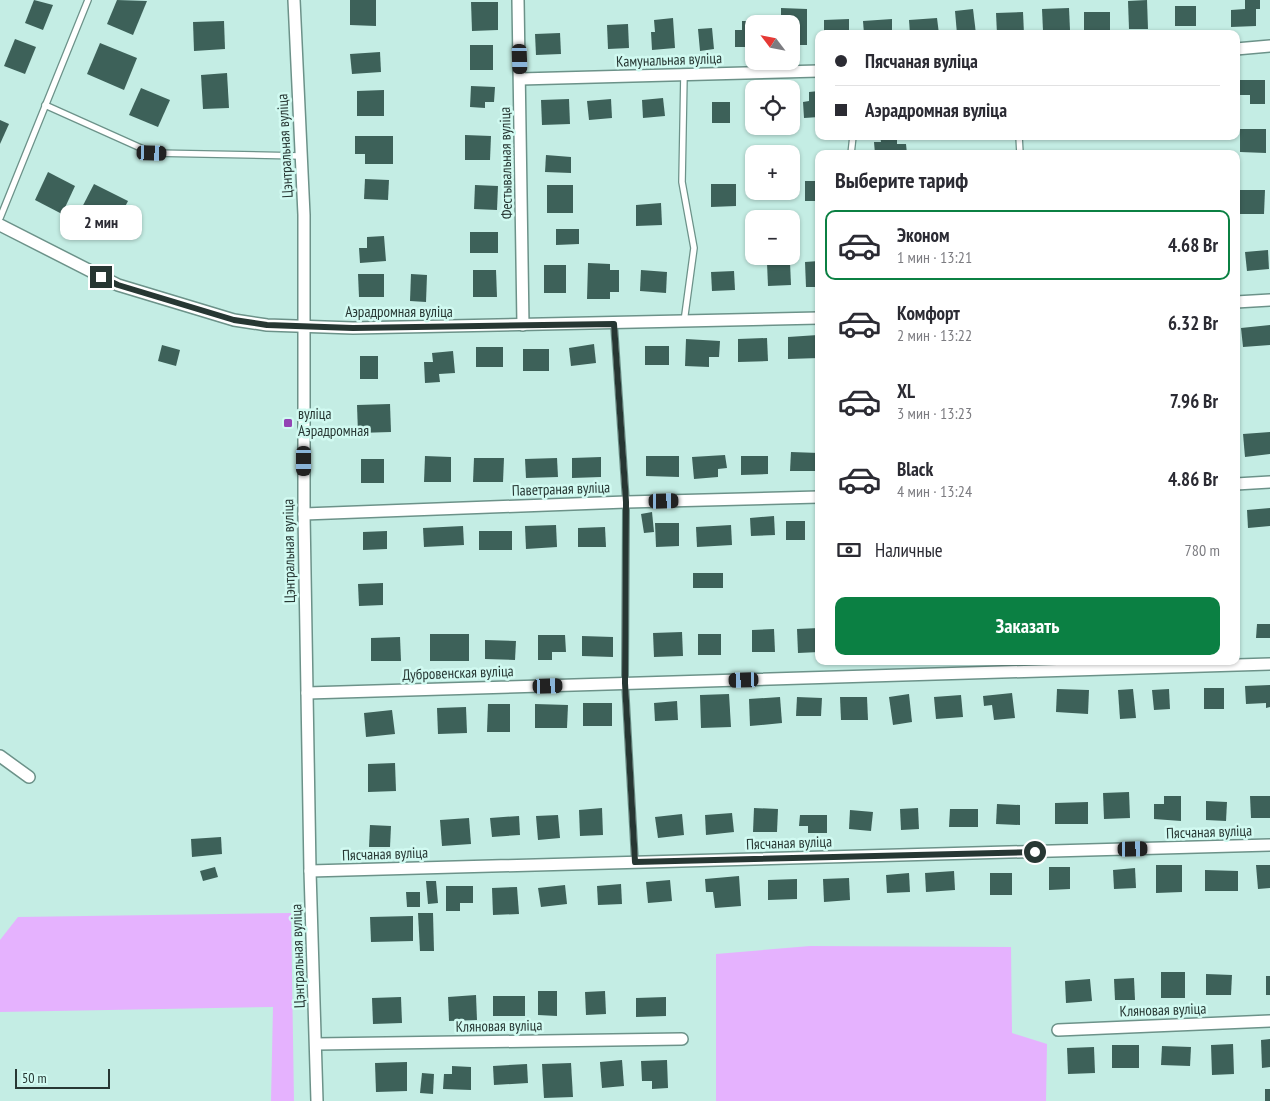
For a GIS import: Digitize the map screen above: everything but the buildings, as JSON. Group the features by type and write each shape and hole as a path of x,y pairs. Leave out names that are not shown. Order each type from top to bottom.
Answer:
{"street":[{"name":"Цэнтральная вуліца","path":"294,0 304,215 304,514 310,871 317,1101"},
{"name":"Фестывальная вуліца","path":"518,0 523,326"},
{"path":"1240,49 1270,46"},
{"name":"Камунальная вуліца","path":"520,79 815,71"},
{"name":"Аэрадромная вуліца","path":"0,225 118,285 234,320 267,325 353,328 523,326 815,318"},
{"path":"1240,302 1270,300"},
{"path":"1240,484 1270,482"},
{"name":"Паветраная вуліца","path":"304,514 815,497"},
{"name":"Дубровенская вуліца","path":"1240,664 1270,664"},
{"name":"Дубровенская вуліца","path":"307,693 625,683 1041,666 1156,665"},
{"path":"0,756 29,777"},
{"name":"Пясчаная вуліца","path":"310,871 1270,845"},
{"name":"Кляновая вуліца","path":"1058,1030 1270,1021"},
{"name":"Кляновая вуліца","path":"316,1044 682,1039"}],"lane":[{"path":"0,218 88,0"},
{"path":"684,74 682,182 694,248 684,322"},
{"path":"45,104 152,153 301,156"},
{"path":"614,324 626,502 625,683 635,862"}],"shaded area":[{"path":"291,913 294,1101 271,1101 273,1007 0,1012 0,940 18,917"},
{"path":"810,946 1011,947 1012,1033 1047,1044 1046,1101 716,1101 716,954"}],"place":[{"name":"вуліца Аэрадромная","path":"288,423"}],"route":[{"path":"101,277 118,285 234,320 267,325 353,328 614,324 626,502 625,683 635,862 1035,852"}]}
